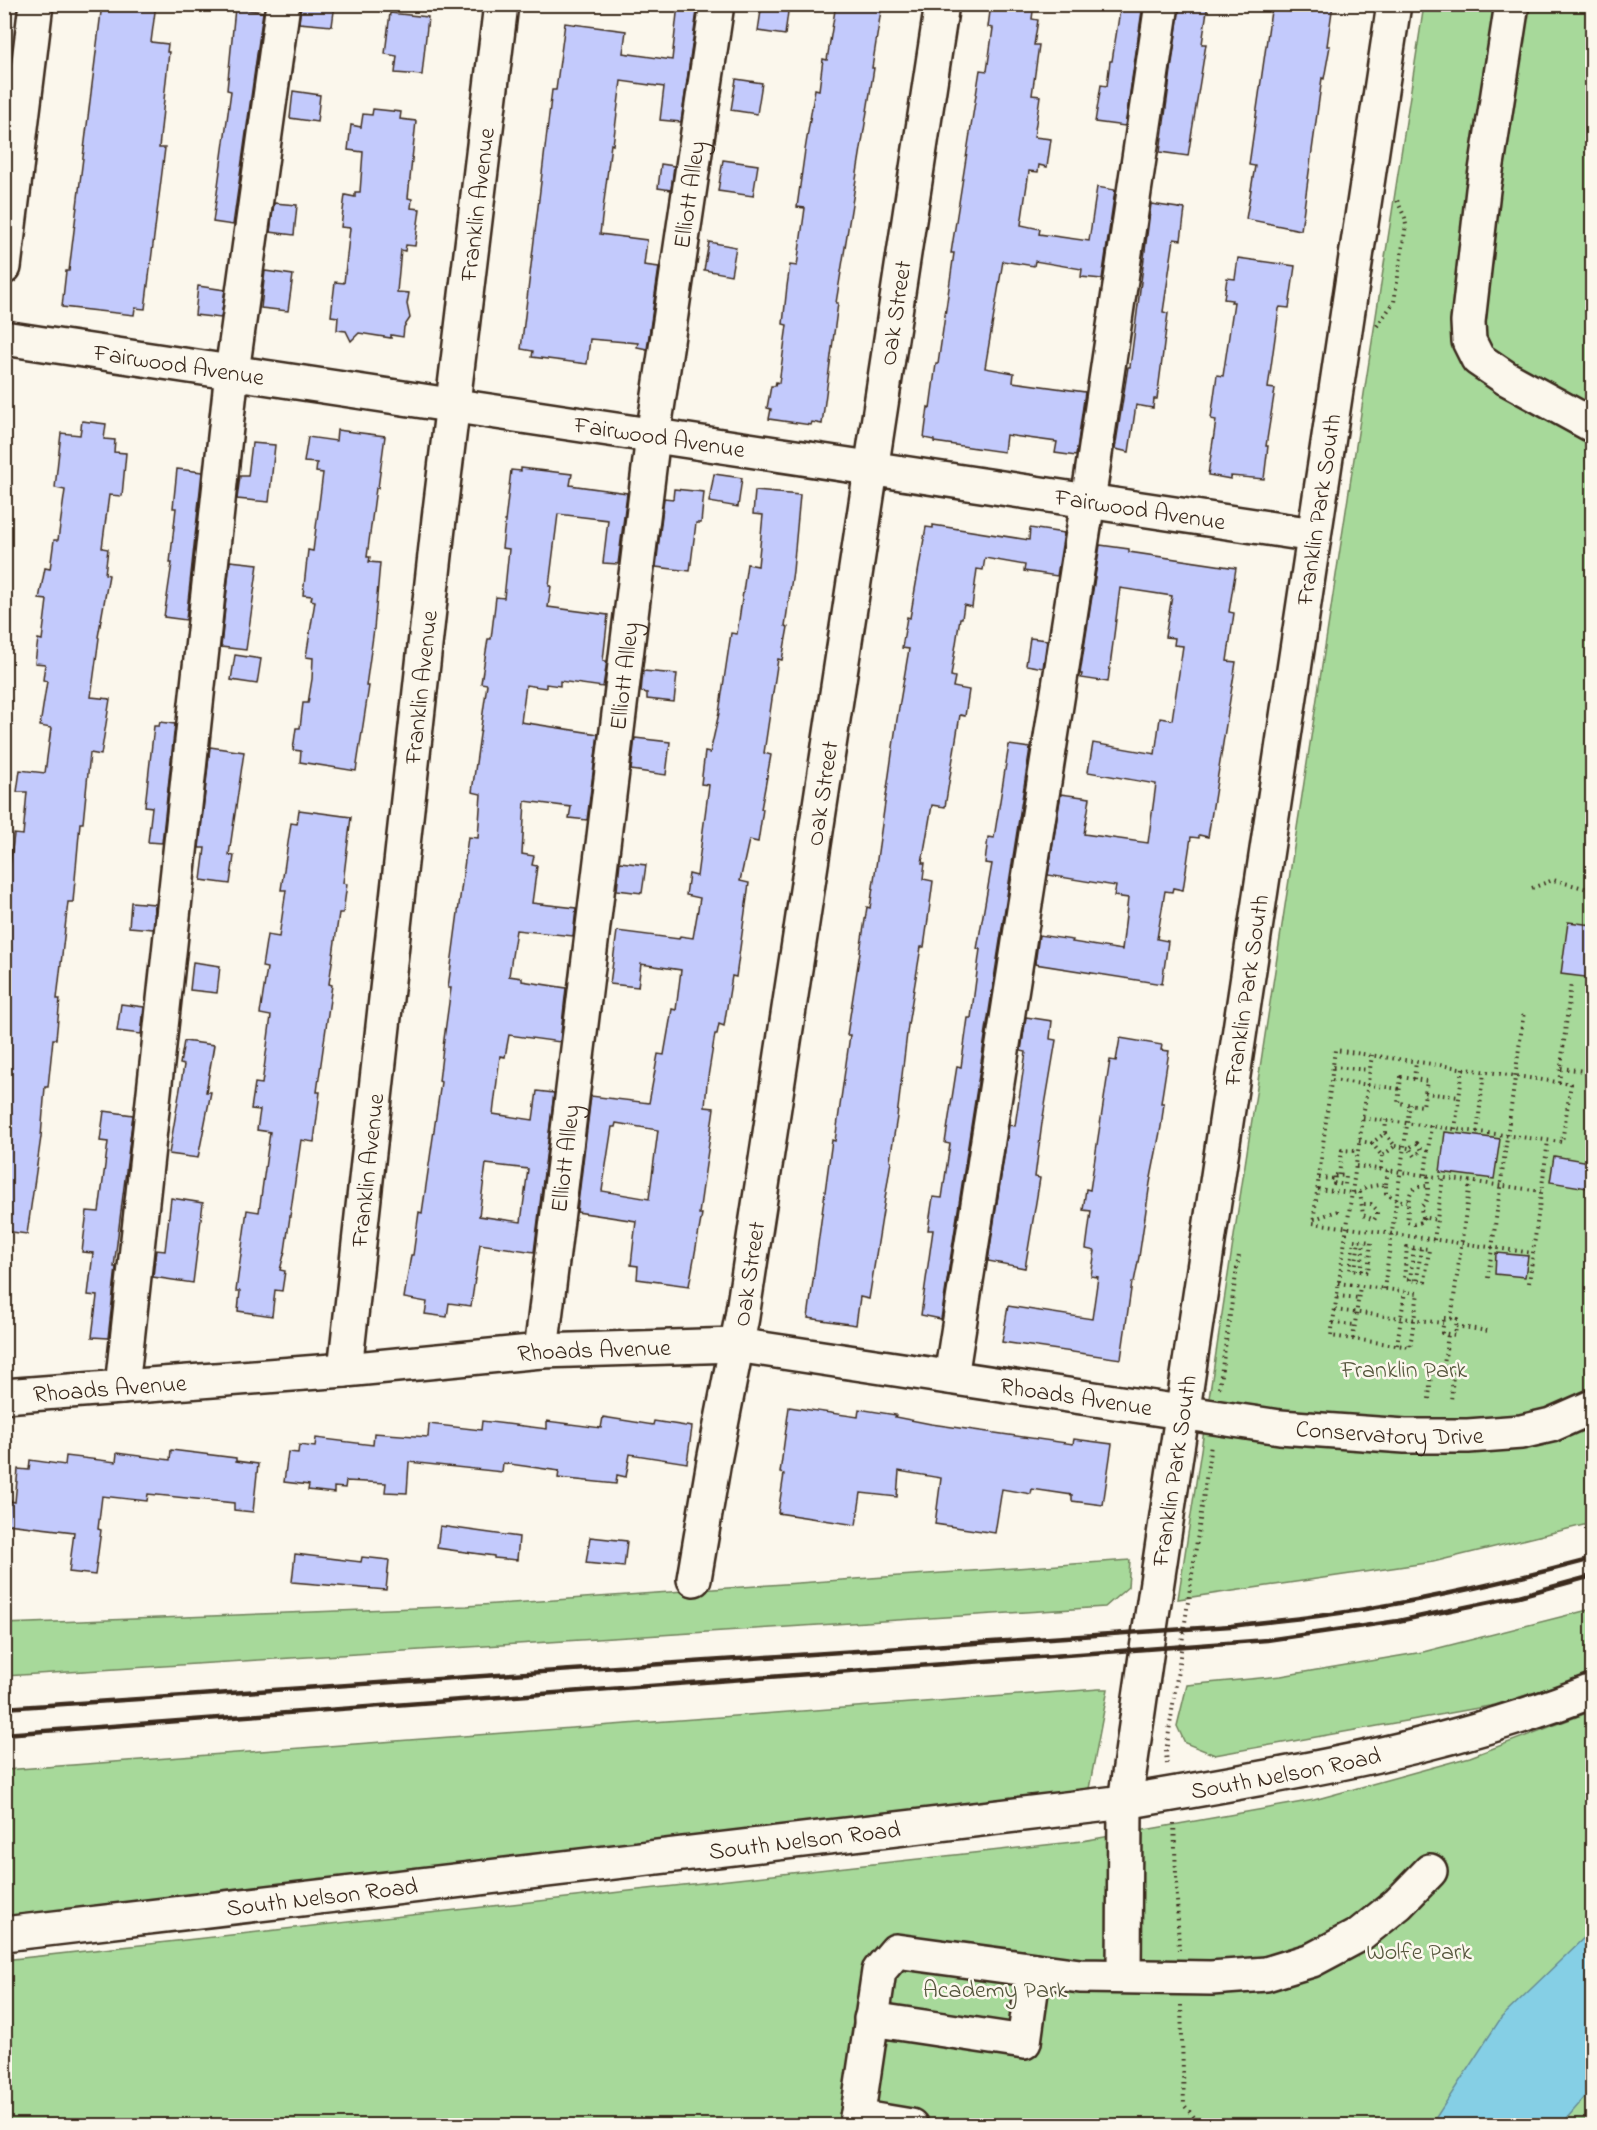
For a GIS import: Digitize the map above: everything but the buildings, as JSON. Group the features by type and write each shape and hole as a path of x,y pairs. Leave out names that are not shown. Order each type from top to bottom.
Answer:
{"street":[{"path":"4,267 36,4"},
{"path":"122,1387 232,372 284,4"},
{"name":"Franklin Avenue","path":"345,1370 436,542 501,4"},
{"name":"Elliott Alley","path":"541,1351 653,436 717,4"},
{"name":"Oak Street","path":"694,1579 736,1345 942,4"},
{"path":"951,1377 1088,501 1162,4"},
{"name":"Franklin Park South","path":"1124,1976 1125,1802 1394,4"},
{"path":"1512,4 1483,190 1468,322 1469,341 1479,359 1506,378 1593,425"},
{"name":"Fairwood Avenue","path":"4,338 1314,535"},
{"name":"Rhoads Avenue","path":"4,1396 345,1370 541,1351 736,1345 1183,1411"},
{"name":"Conservatory Drive","path":"1183,1411 1280,1427 1405,1436 1468,1436 1541,1428 1593,1407"},
{"name":"South Nelson Road","path":"4,1934 1125,1802 1374,1757 1486,1728 1593,1691"},
{"path":"911,2126 856,2121 879,1971 896,1951 1080,1976 1211,1978 1266,1974 1312,1960 1359,1935 1398,1904 1430,1871"},
{"path":"871,2019 1024,2042 1034,1970"}],"path":[{"path":"1374,334 1377,324 1394,302 1406,225 1394,193"},
{"path":"1532,888 1553,880 1593,890"},
{"path":"1559,1083 1570,983"},
{"path":"1488,1278 1524,1011"},
{"path":"1362,1118 1562,1142 1571,1084 1335,1050 1313,1223 1533,1253"},
{"path":"1338,1284 1418,1293 1410,1347 1331,1336 1338,1284 1356,1166 1371,1055"},
{"path":"1414,1079 1416,1062"},
{"path":"1333,1067 1369,1070"},
{"path":"1455,1129 1463,1068"},
{"path":"1561,1068 1593,1072"},
{"path":"1477,1132 1484,1072"},
{"path":"1401,1077 1414,1079 1427,1081 1423,1106 1398,1103 1401,1077"},
{"path":"1332,1080 1400,1089"},
{"path":"1425,1093 1459,1097"},
{"path":"1384,1289 1410,1104"},
{"path":"1386,1120 1385,1133 1395,1146"},
{"path":"1424,1218 1421,1207 1426,1203 1428,1196 1426,1176 1431,1126"},
{"path":"1372,1143 1385,1133"},
{"path":"1359,1141 1372,1143 1382,1156 1381,1169"},
{"path":"1529,1283 1548,1141"},
{"path":"1409,1148 1417,1143 1422,1150"},
{"path":"1382,1156 1395,1146 1409,1148 1415,1156 1422,1150 1428,1150"},
{"path":"1339,1175 1342,1150 1357,1151"},
{"path":"1356,1166 1541,1191"},
{"path":"1388,1170 1386,1193 1396,1200 1407,1202"},
{"path":"1335,1175 1339,1175 1346,1176 1345,1185 1334,1183 1335,1175"},
{"path":"1319,1178 1335,1179"},
{"path":"1434,1240 1443,1178"},
{"path":"1451,1318 1470,1182"},
{"path":"1318,1189 1352,1193 1360,1192 1366,1187 1386,1184"},
{"path":"1424,1218 1422,1222 1414,1224 1407,1222 1409,1212 1407,1202 1412,1190 1427,1186"},
{"path":"1360,1192 1363,1215 1374,1220"},
{"path":"1363,1204 1371,1204 1377,1210 1372,1231"},
{"path":"1314,1219 1337,1211 1338,1206"},
{"path":"1424,1218 1437,1220"},
{"path":"1361,1241 1362,1230"},
{"path":"1417,1281 1418,1238"},
{"path":"1354,1240 1361,1241 1371,1242 1368,1272 1350,1270 1354,1240"},
{"path":"1213,2126 1197,2124 1184,2105 1171,1794 1166,1752 1240,1244"},
{"path":"1407,1247 1417,1248 1429,1250 1425,1281 1404,1279 1407,1247"},
{"path":"1353,1339 1360,1286"},
{"path":"1397,1345 1405,1291"},
{"path":"1337,1296 1359,1298"},
{"path":"1335,1310 1443,1323"},
{"path":"1444,1318 1451,1318 1457,1319 1455,1335 1442,1333 1444,1318"},
{"path":"1333,1323 1355,1325"},
{"path":"1456,1326 1488,1331"},
{"path":"1443,1373 1448,1334"},
{"path":"1429,1400 1431,1372 1453,1374 1451,1401"},
{"path":"1297,2126 1319,2122 1344,2123 1346,2126"}],"green space":[{"name":"Franklin Park","path":"1424,5 1592,5 1592,1523 1433,1562 1178,1599"},
{"path":"1130,1560 1128,1587 1105,1607 5,1676 4,1624 467,1606"},
{"path":"1592,1609 1592,1674 1495,1705 1215,1755 1185,1743 1177,1726 1187,1685 1281,1676 1423,1652"},
{"path":"1108,1689 1089,1789 671,1841 5,1919 5,1770"},
{"name":"Academy Park","path":"1592,1711 1592,2125 5,2125 4,1960 1082,1841 1314,1800 1470,1757"}],"water":[{"path":"1592,1930 1592,2089 1561,2125 1431,2125 1501,2018"}],"railway":[{"path":"4,1708 1231,1626 1353,1611 1422,1599 1592,1559"},
{"path":"4,1734 1267,1640 1398,1621 1519,1596 1592,1576"}],"park label":[{"name":"Wolfe Park","path":"1419,1951"}]}
